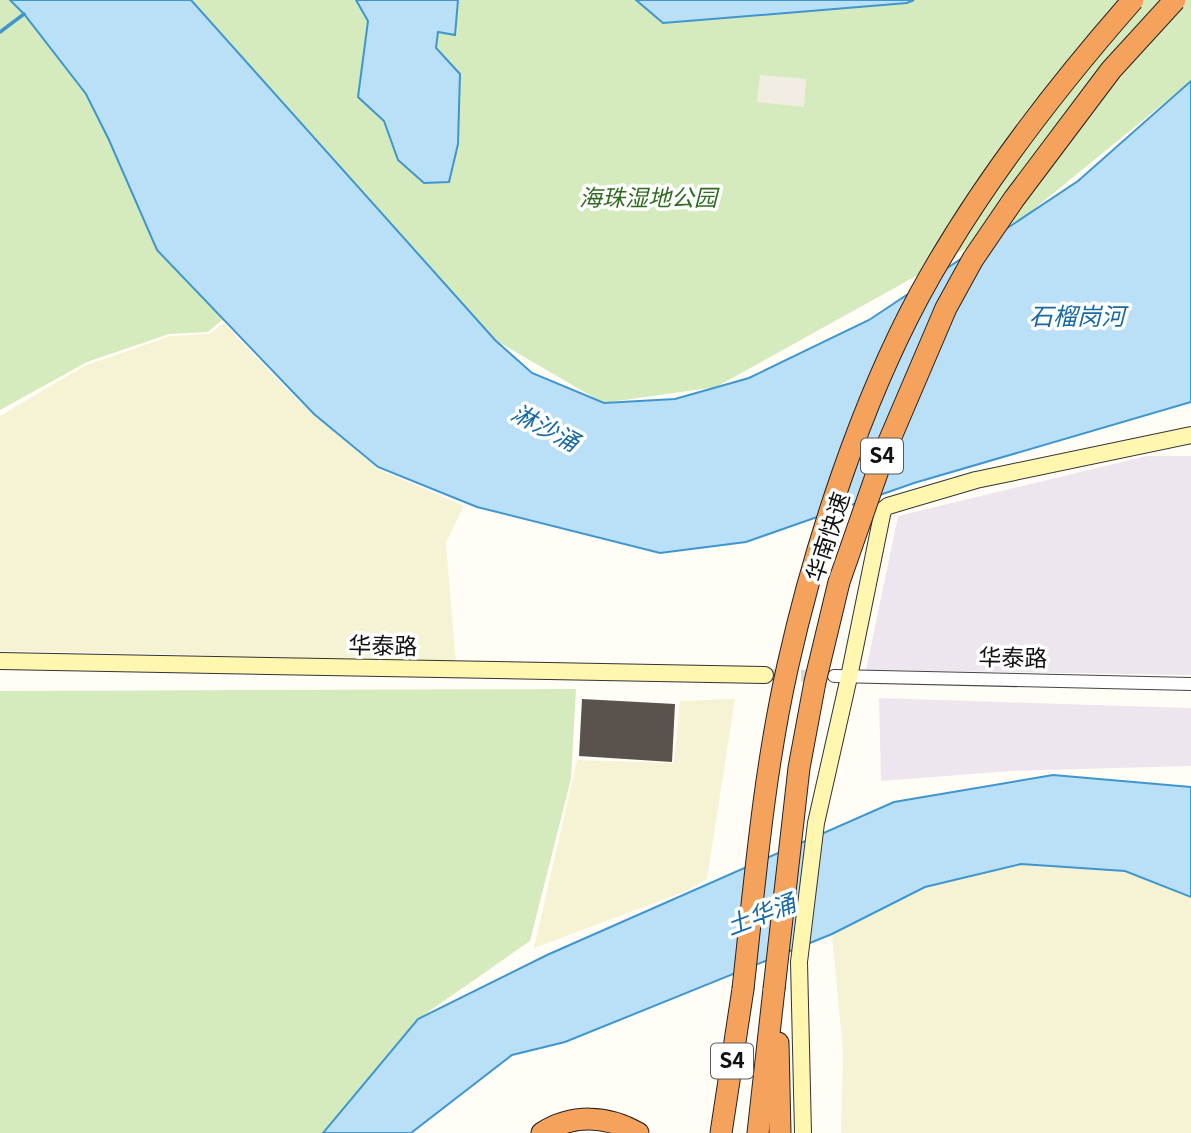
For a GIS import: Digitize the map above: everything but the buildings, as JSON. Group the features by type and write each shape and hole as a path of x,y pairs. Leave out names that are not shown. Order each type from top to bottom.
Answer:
{"highway":[{"name":"华南快速","path":"721,1133 743,989 769,762 788,666 840,485 895,345 961,224 999,168 1103,34 1133,0"},
{"name":"华南快速","path":"758,1133 799,768 815,682 839,582 888,441 946,308 973,259 1014,199 1111,70 1175,0"},
{"path":"774,989 780,1133"},
{"path":"542,1133 552,1126 572,1120 592,1119 622,1125 638,1133"}],"street":[{"path":"803,1133 799,962 816,823 841,677 883,510 888,506 976,480 1191,435"},
{"name":"华泰路","path":"0,661 765,675"},
{"name":"华泰路","path":"841,677 1191,684"}],"shaded area":[{"path":"760,75 806,79 804,107 757,102"},
{"path":"224,323 294,397 378,469 464,506 446,543 456,664 0,651 0,416 84,366 170,336 209,334"},
{"path":"1147,456 1191,456 1191,675 866,670 898,516"},
{"path":"879,698 1191,708 1191,766 1011,771 881,781"},
{"path":"735,699 707,879 686,891 534,948 577,760 674,763 680,701"},
{"path":"1021,864 1125,871 1191,897 1191,1133 841,1133 843,1052 832,934 925,887"}],"green space":[{"path":"0,0 10,0 24,14 86,94 157,250 223,319 208,332 169,334 87,362 0,410"},
{"name":"海珠湿地公园","path":"191,0 1191,0 1191,81 1028,214 716,387 603,403 495,340"},
{"path":"576,689 571,779 530,941 418,1019 323,1133 0,1133 0,691"}],"water":[{"name":"石榴岗河","path":"10,0 191,0 495,340 532,373 604,403 675,399 749,378 869,320 1078,181 1191,81 1191,402 914,483 746,542 660,553 477,507 378,467 314,414 157,250 86,94"},
{"path":"356,0 458,0 455,35 438,32 436,48 460,74 458,144 449,182 424,183 398,160 384,121 358,97 368,21"},
{"path":"636,0 914,0 907,3 663,23"},
{"name":"土华涌","path":"1053,775 1191,787 1191,897 1125,871 1021,864 925,887 832,934 565,1042 512,1055 411,1133 323,1133 418,1019 547,955 894,802"}],"waterway":[{"path":"0,32 24,14"}],"tunnel":[{"path":"765,675 819,676"}],"water label":[{"name":"淋沙涌","path":"545,428"}]}
